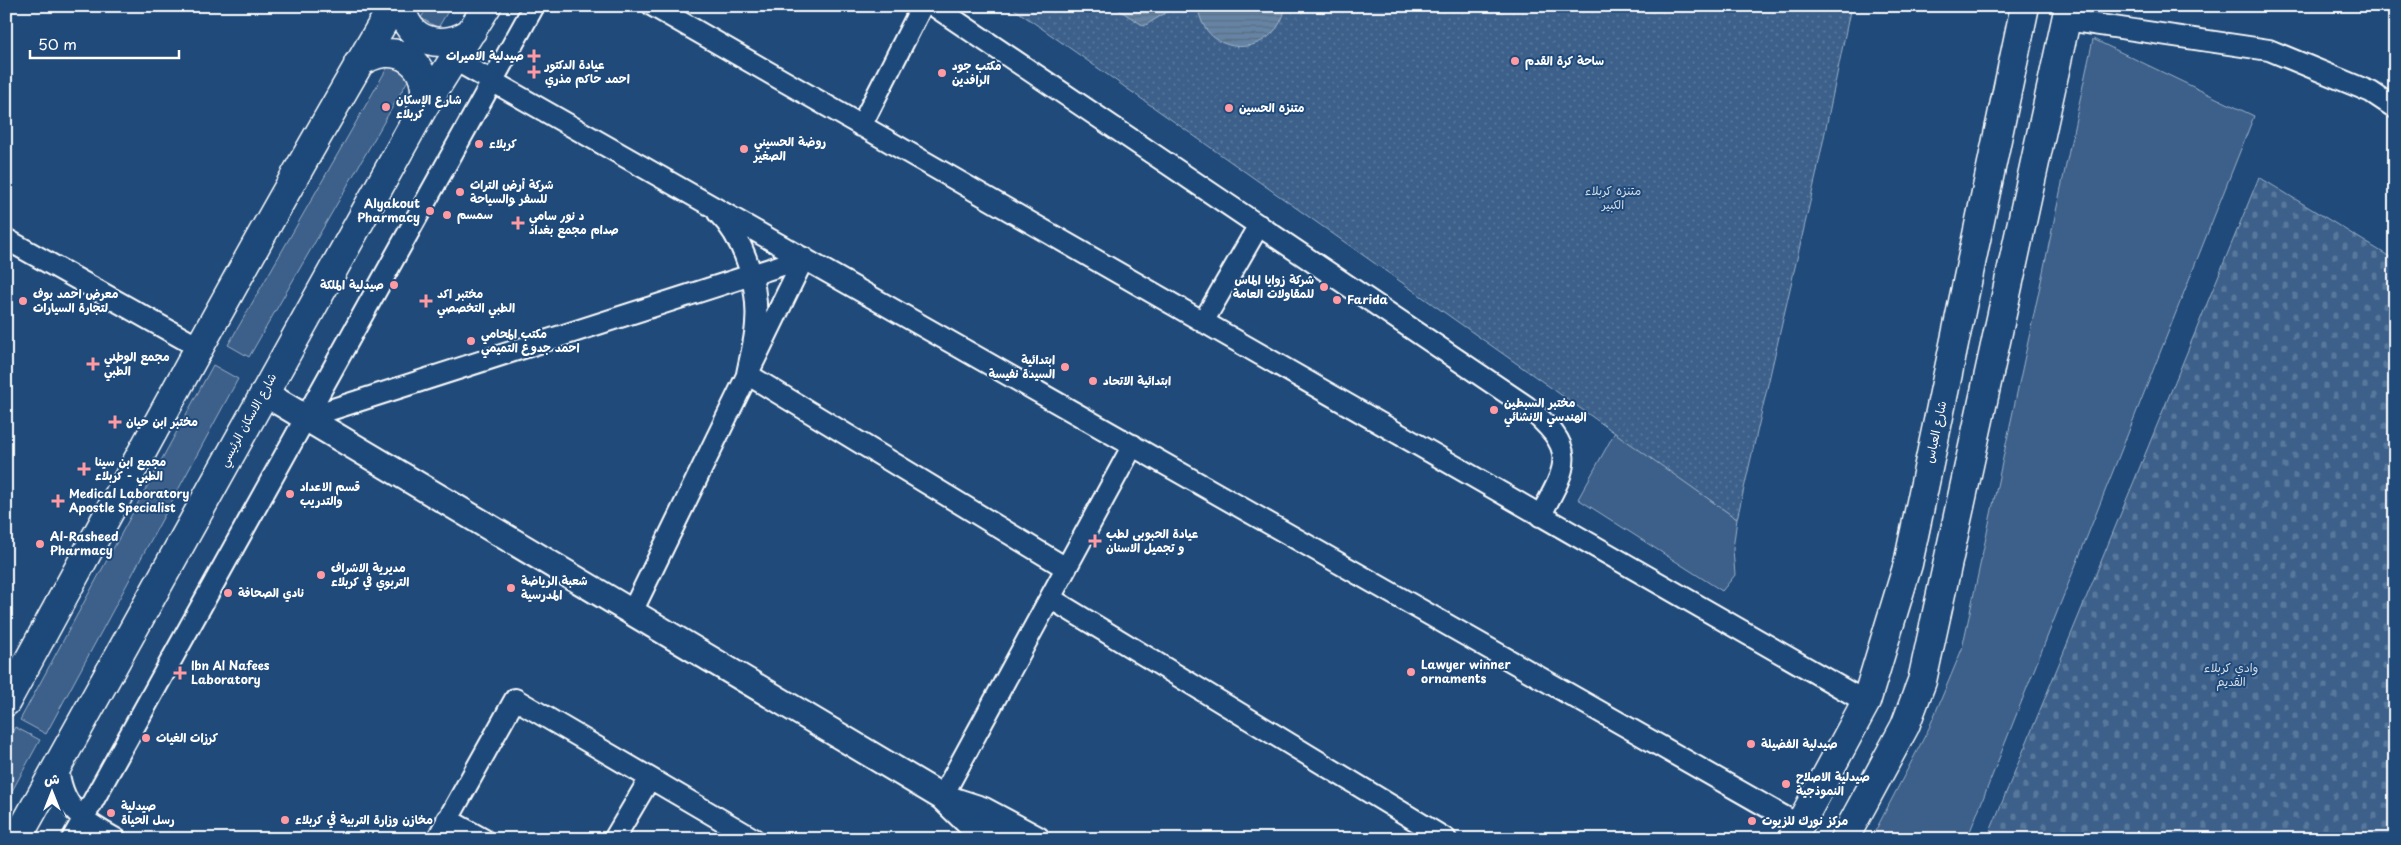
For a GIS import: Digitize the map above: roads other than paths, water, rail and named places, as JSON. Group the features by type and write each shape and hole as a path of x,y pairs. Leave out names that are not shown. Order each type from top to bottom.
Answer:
{"main road":[{"path":"6,702 200,348 392,6"},
{"path":"402,6 406,20 412,30 431,41 453,42 472,31"},
{"name":"شارع الاسكان الرئيسي","path":"17,839 423,108 455,60 487,6"},
{"name":"شارع العباس","path":"1795,832 1866,702 1908,564 2025,6"},
{"path":"1844,839 1906,726 1922,681 2067,13"},
{"path":"358,64 367,57 379,53 391,52 403,56 421,72 426,96 423,108"}],"street":[{"path":"72,839 534,6"},
{"path":"652,6 1866,702"},
{"path":"861,126 922,6"},
{"path":"934,6 1526,406 1540,418 1556,438 1562,448 1564,460 1564,469 1560,480 1540,516"},
{"path":"2067,13 2269,50 2371,92 2395,108"},
{"path":"455,60 1133,445 1795,832"},
{"path":"711,205 737,239 751,275 756,298 756,323 747,374"},
{"path":"1203,322 1259,225"},
{"path":"6,240 200,348"},
{"path":"305,418 804,258"},
{"path":"632,612 804,258"},
{"path":"747,374 1066,568"},
{"path":"264,393 942,797 972,826 991,839"},
{"path":"942,797 1133,445"},
{"path":"1050,598 1446,839"},
{"path":"436,839 515,699 754,839"},
{"path":"58,765 62,791 82,820 116,839"},
{"path":"614,839 650,778"},
{"path":"942,797 983,810 1037,839"},
{"path":"447,819 483,839"}],"place":[{"name":"صيدلية الاميرات","path":"534,56"},
{"name":"ساحة كرة القدم","path":"1515,61"},
{"name":"عيادة الدكتور احمد حاكم مذري","path":"534,72"},
{"name":"مكتب جود الرافدين","path":"942,73"},
{"name":"شارع الإسكان كربلاء","path":"386,107"},
{"name":"متنزه الحسين","path":"1229,108"},
{"name":"كربلاء","path":"479,144"},
{"name":"روضة الحسيني الصغير","path":"744,149"},
{"name":"شركة أرض التراث للسفر والسياحة","path":"460,192"},
{"name":"Alyakout Pharmacy","path":"430,211"},
{"name":"سمسم","path":"447,215"},
{"name":"د نور سامي صدام مجمع بغداد","path":"518,223"},
{"name":"صيدلية الملكة","path":"394,285"},
{"name":"شركة زوايا الماس للمقاولات العامة","path":"1324,287"},
{"name":"Farida","path":"1337,300"},
{"name":"معرض احمد بوف لتجارة السيارات","path":"23,301"},
{"name":"مختبر اكد الطبي التخصصي","path":"426,301"},
{"name":"مكتب المحامي احمد جدوع التميمي","path":"471,341"},
{"name":"مجمع الوطني الطبي","path":"93,364"},
{"name":"ابتدائية السيدة نفيسة","path":"1065,367"},
{"name":"ابتدائية الاتحاد","path":"1093,381"},
{"name":"مختبر السبطين الهندسي الانشائي","path":"1494,410"},
{"name":"مختبر ابن حيان","path":"115,422"},
{"name":"مجمع ابن سينا الطبي - كربلاء","path":"84,469"},
{"name":"قسم الاعداد والتدريب","path":"290,494"},
{"name":"Medical Laboratory Apostle Specialist","path":"58,501"},
{"name":"عيادة الحبوبي لطب و تجميل الاسنان","path":"1095,541"},
{"name":"Al-Rasheed Pharmacy","path":"40,544"},
{"name":"مديرية الاشراف التربوي في كربلاء","path":"321,575"},
{"name":"شعبة الرياضة المدرسية","path":"511,588"},
{"name":"نادي الصحافة","path":"228,593"},
{"name":"Lawyer winner ornaments","path":"1411,672"},
{"name":"Ibn Al Nafees Laboratory","path":"180,673"},
{"name":"كرزات الغياث","path":"146,738"},
{"name":"صيدلية الفضيلة","path":"1751,744"},
{"name":"صيدلية الاصلاح النموذجية","path":"1786,784"},
{"name":"صيدلية رسل الحياة","path":"111,813"},
{"name":"مخازن وزارة التربية في كربلاء","path":"285,820"},
{"name":"مركز نورك للزيوت","path":"1752,821"}],"park label":[{"name":"متنزه كربلاء الكبير","path":"1613,198"},
{"name":"وادي كربلاء القديم","path":"2231,675"}]}
